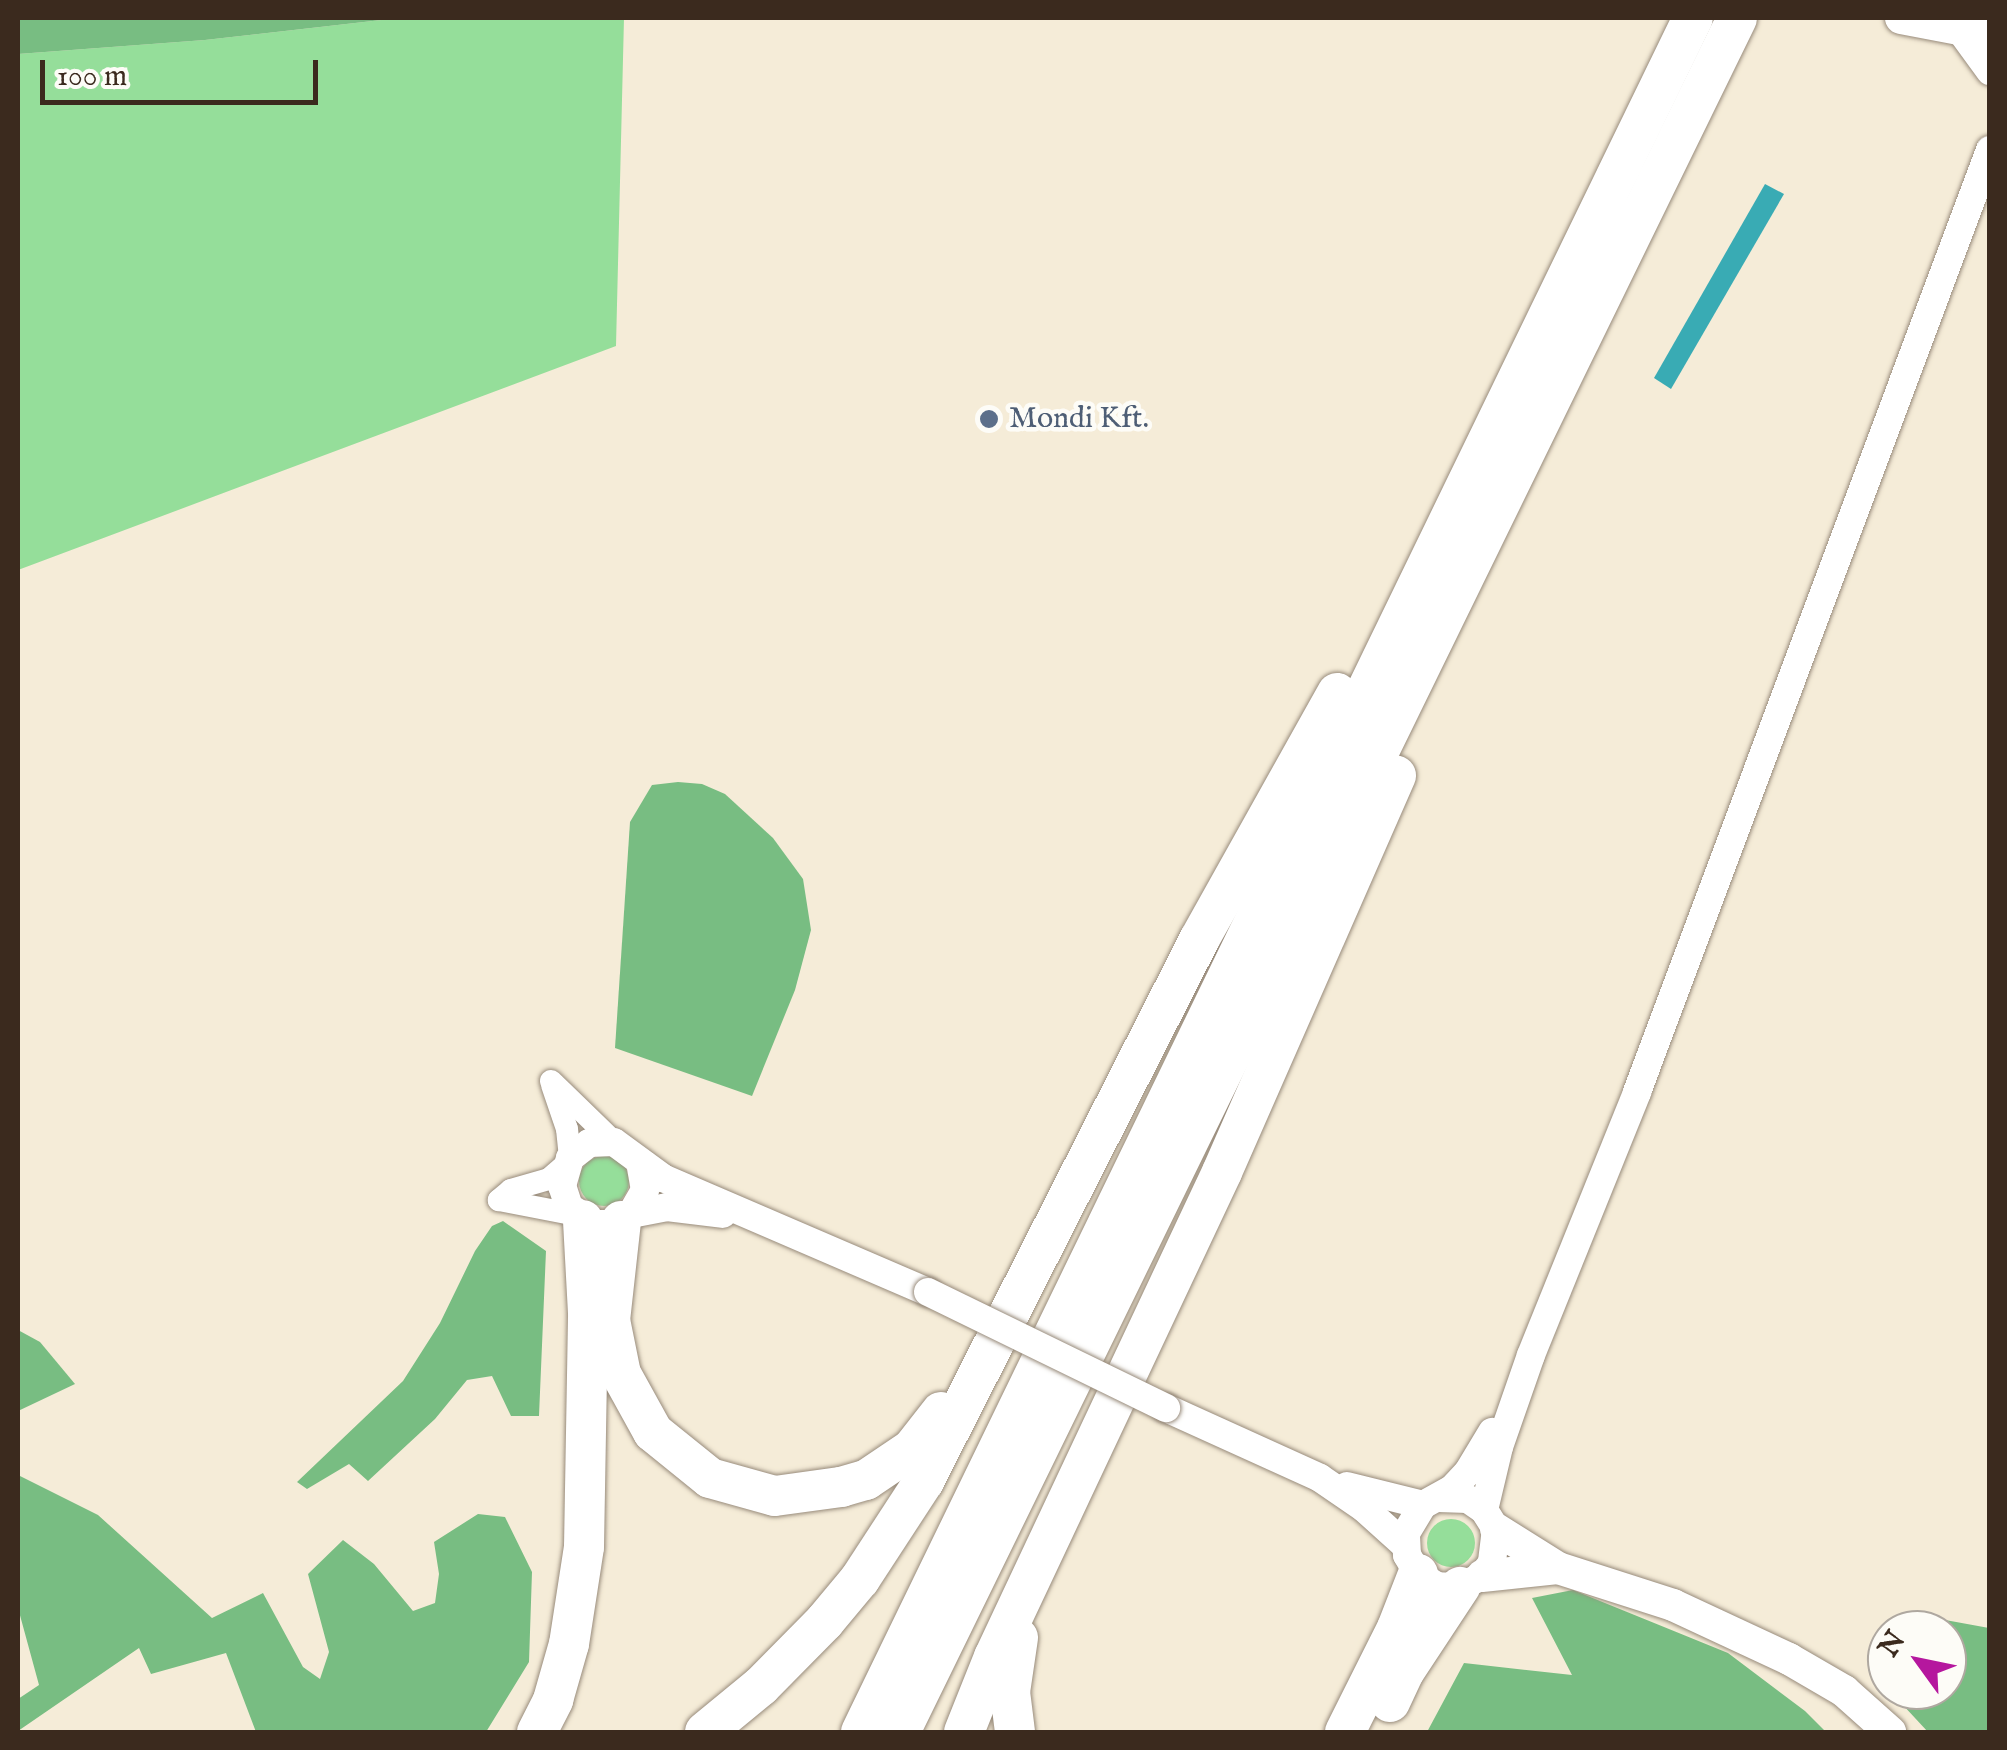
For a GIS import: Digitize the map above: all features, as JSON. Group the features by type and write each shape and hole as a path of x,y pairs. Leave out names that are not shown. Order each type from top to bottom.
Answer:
{"highway":[{"path":"862,1732 1689,27"},
{"path":"900,1732 1730,33"},
{"path":"706,1732 761,1686 860,1579 924,1482 1200,940 1316,732 1416,540 1520,373"},
{"path":"964,1732 1029,1582 1222,1172 1498,543 1532,432"},
{"path":"603,1218 613,1349 628,1393 654,1432 695,1468 730,1487 775,1496 818,1493 866,1480 912,1449 949,1400 1030,1268"},
{"path":"538,1732 553,1700 579,1598 588,1313 603,1218"},
{"path":"1345,1732 1397,1628 1411,1559"},
{"path":"1015,1732 1012,1677 1029,1582"},
{"path":"1375,1732 1404,1672 1471,1582"}],"main road":[{"path":"1902,18 1975,33"},
{"path":"1490,1519 1558,1568 1673,1605 1744,1636 1844,1691 1890,1732"},
{"path":"1471,1582 1558,1568"}],"street":[{"path":"1975,33 1990,71"},
{"path":"1320,1478 1437,1586 1471,1582 1495,1555 1490,1519 1499,1448 1531,1355 1637,1092 1990,150"},
{"path":"603,1218 562,1186 568,1161 567,1128 551,1081 614,1142 663,1178 928,1292 1320,1478 1430,1502 1468,1499 1490,1519"},
{"path":"614,1142 590,1143 549,1178 511,1190 499,1200 603,1218 667,1206 773,1224"},
{"path":"603,1218 645,1190 640,1162"},
{"path":"1411,1559 1409,1523 1468,1472 1531,1355"}],"green space":[{"path":"18,18 399,18 205,40 18,54"},
{"path":"399,18 624,18 616,346 18,570 18,54 205,40"},
{"path":"702,784 725,794 773,838 803,879 811,930 795,990 752,1096 615,1048 630,822 652,785"},
{"path":"604,1156 622,1163 629,1181 622,1199 604,1206 586,1199 579,1181 586,1163"},
{"path":"503,1221 546,1251 539,1416 511,1416 492,1376 467,1380 435,1419 368,1481 349,1464 307,1489 297,1482 403,1381 440,1323 475,1251 492,1226"},
{"path":"18,1330 40,1342 75,1384 18,1411"},
{"path":"18,1475 98,1515 212,1618 263,1593 303,1667 320,1679 329,1652 308,1574 343,1540 374,1564 413,1611 435,1603 439,1574 434,1542 478,1514 505,1517 532,1572 529,1662 486,1732 256,1732 226,1653 151,1674 139,1648 18,1731 18,1699 39,1685 18,1608"},
{"path":"1451,1519 1468,1526 1475,1543 1468,1560 1451,1567 1434,1560 1427,1543 1434,1526"},
{"path":"1573,1590 1728,1653 1805,1711 1826,1732 1427,1732 1464,1663 1572,1675 1532,1598"},
{"path":"1967,1624 1989,1628 1989,1732 1928,1732 1908,1710 1967,1710"}],"water":[{"path":"1765,184 1784,194 1671,389 1654,378"}],"place":[{"name":"Mondi Kft.","path":"989,419"}]}
